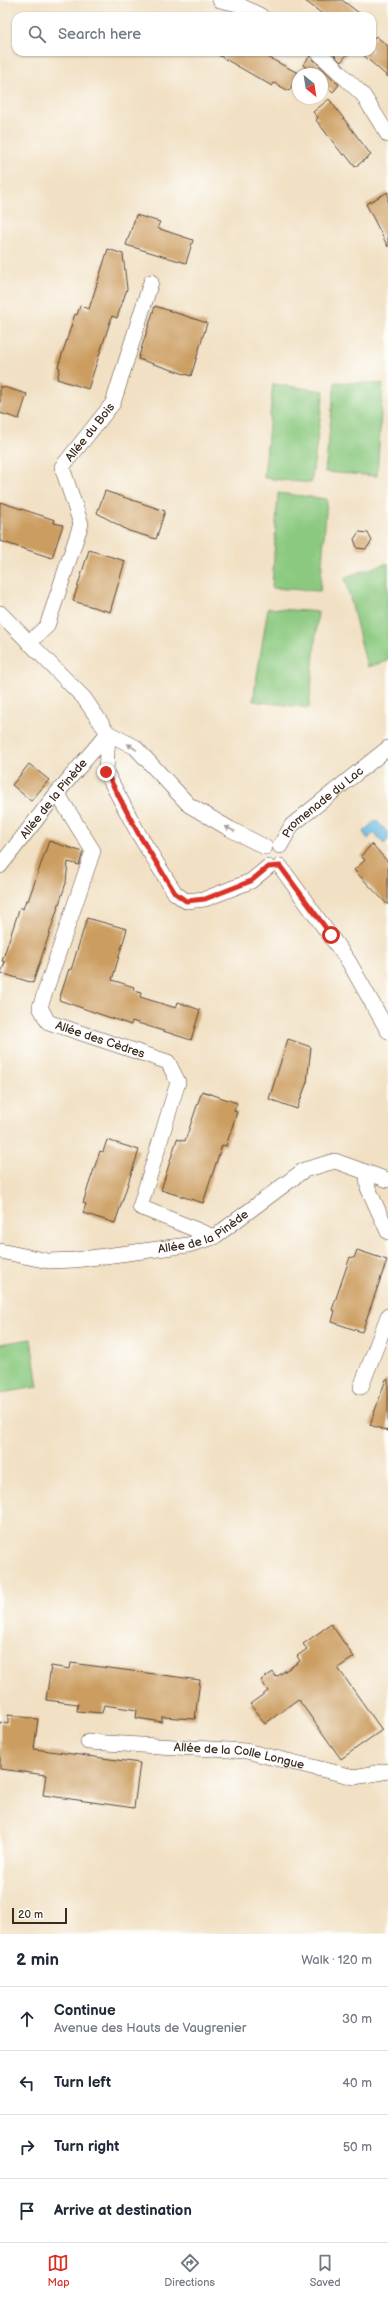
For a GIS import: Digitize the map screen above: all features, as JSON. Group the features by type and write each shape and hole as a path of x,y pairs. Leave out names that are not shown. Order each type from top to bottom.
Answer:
{"street":[{"path":"220,0 236,4 253,12"},
{"path":"322,56 363,95 388,135"},
{"name":"Allée du Bois","path":"29,642 47,626 81,524 62,467 113,403 152,282"},
{"path":"0,613 84,698 108,733 135,748 189,805 265,847"},
{"path":"108,733 106,772 138,833 175,893 186,901 205,899 251,881 274,866 286,856 280,846 272,844 265,847 261,858 274,866 349,962 388,1031"},
{"name":"Allée de la Pinède","path":"0,866 58,792 108,733"},
{"name":"Promenade du Lac","path":"280,846 292,825 388,748"},
{"name":"Allée des Cèdres","path":"58,792 93,851 40,1007 48,1022 168,1062 178,1082 140,1207 214,1237"},
{"name":"Allée de la Pinède","path":"0,1251 48,1261 74,1260 188,1245 214,1237 304,1170 334,1161 388,1180"},
{"path":"367,1173 368,1188 388,1232"},
{"path":"361,1387 388,1316"},
{"name":"Allée de la Colle Longue","path":"88,1742 246,1751 354,1778 388,1771"}],"green space":[{"path":"335,382 383,384 377,476 325,472"},
{"path":"273,384 324,391 311,483 264,478"},
{"path":"278,493 327,499 320,591 272,588"},
{"path":"388,563 388,661 367,667 345,577"},
{"path":"268,608 318,612 309,708 253,701"},
{"path":"31,1339 38,1387 0,1393 0,1344"}],"water":[{"path":"376,820 388,833 388,840 384,844 374,833 368,839 363,832"}],"building":[{"path":"304,0 342,0 358,12 320,12"},
{"path":"376,36 388,46 388,77 364,56 376,56"},
{"path":"220,56 266,56 292,70 292,85 289,91 274,83 272,86"},
{"path":"310,56 322,68 306,68 303,65"},
{"path":"335,56 346,56 341,62"},
{"path":"328,74 339,85 333,92 328,87"},
{"path":"329,99 371,155 355,167 345,154 343,155 316,120 318,118 313,112 323,104 328,104"},
{"path":"388,192 388,247 366,204"},
{"path":"136,215 160,222 157,228 193,240 186,263 126,245"},
{"path":"108,249 123,254 127,289 117,318 112,316 88,389 57,379 60,368 58,367 75,314 77,315 80,306 89,309"},
{"path":"155,306 207,323 191,376 138,359"},
{"path":"0,386 27,394 19,419 0,413"},
{"path":"105,491 165,511 156,539 129,531 97,513"},
{"path":"0,502 55,520 54,523 63,525 52,558 0,541"},
{"path":"359,532 368,533 372,541 366,549 357,548 354,539"},
{"path":"89,550 125,561 110,612 73,601"},
{"path":"29,764 49,780 31,801 12,785"},
{"path":"49,841 83,852 79,865 68,862 66,883 33,983 1,973 5,962 2,961 20,907 23,909 26,900 28,901"},
{"path":"372,844 388,862 388,905 354,870 365,860 361,856"},
{"path":"87,918 127,929 112,980 134,987 133,990 141,993 140,997 176,1008 178,1002 200,1010 191,1040 132,1021 131,1025 59,1000 69,969 71,970"},
{"path":"288,1039 311,1047 307,1082 297,1109 269,1099"},
{"path":"202,1091 237,1103 234,1111 237,1112 226,1146 222,1145 203,1203 161,1190 177,1139 185,1141"},
{"path":"107,1140 139,1150 115,1223 83,1213 86,1204 83,1203 89,1184 100,1151 103,1152"},
{"path":"357,1250 387,1260 362,1332 332,1322 335,1311 332,1310 350,1257 354,1258"},
{"path":"386,1379 388,1379 388,1431 370,1425"},
{"path":"331,1624 354,1657 338,1668 382,1730 341,1759 298,1699 265,1724 250,1704 268,1691 261,1680 273,1672 276,1677 300,1661 297,1656 307,1649 303,1644"},
{"path":"71,1663 200,1680 195,1719 162,1717 162,1722 136,1718 137,1710 104,1705 102,1713 77,1711 78,1704 46,1700 51,1666 70,1669"},
{"path":"8,1715 38,1719 34,1749 140,1763 134,1808 43,1795 46,1775 0,1769 0,1722 8,1724"}],"route":[{"path":"106,772 138,833 175,893 186,901 205,899 251,881 268,867 276,868 280,866 331,935"}]}
